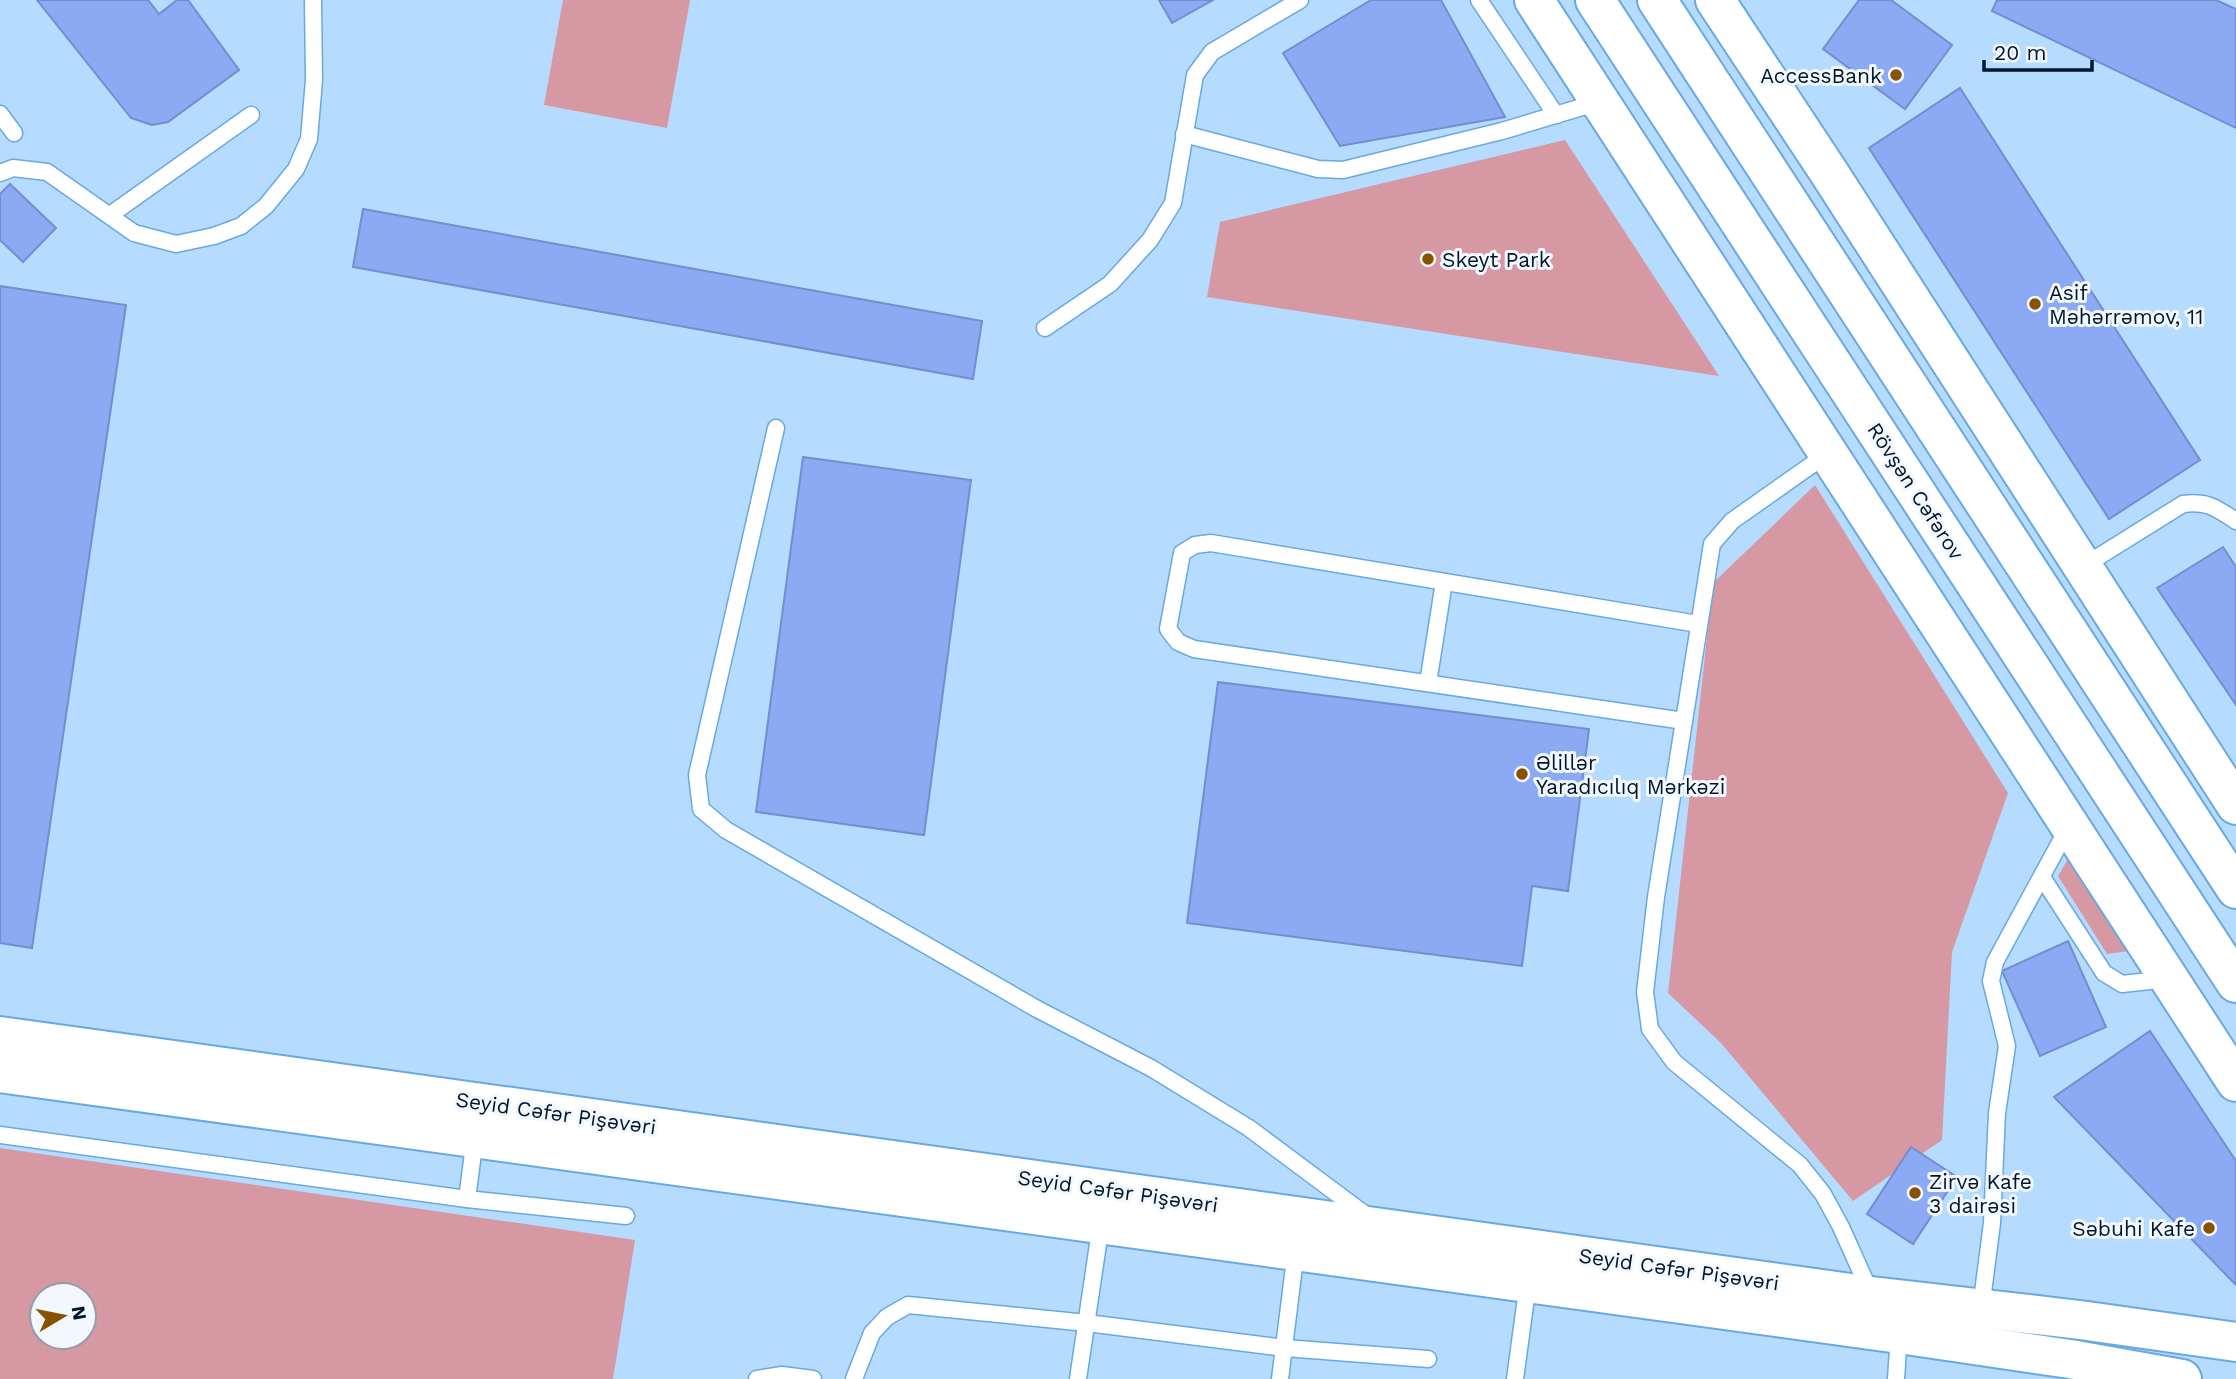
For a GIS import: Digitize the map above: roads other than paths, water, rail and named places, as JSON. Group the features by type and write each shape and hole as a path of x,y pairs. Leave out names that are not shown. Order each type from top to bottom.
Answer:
{"main road":[{"path":"1534,0 2236,1082"},
{"name":"Rövşən Cəfərov","path":"1595,0 2236,983"},
{"path":"1657,0 2236,889"},
{"path":"1715,0 1836,182 2236,805"},
{"name":"Seyid Cəfər Pişəvəri","path":"0,1036 1872,1296 2236,1342"},
{"name":"Seyid Cəfər Pişəvəri","path":"0,1073 1899,1334 2070,1359 2182,1379"}],"lane":[{"path":"0,173 13,168 47,172 134,233 176,244 214,236 241,226 266,206 296,169 309,139 314,80 313,0"},
{"path":"1045,328 1110,284 1150,240 1173,203 1195,75 1212,52 1300,0"},
{"path":"1479,0 1556,115"},
{"path":"1184,134 1318,169 1343,170 1502,131 1600,102"},
{"path":"0,114 14,132"},
{"path":"110,215 251,115"},
{"path":"776,428 697,775 701,809 726,830 1037,1009 1151,1068 1249,1128 1383,1228"},
{"path":"1827,454 1732,521 1712,544 1656,897 1645,992 1650,1029 1674,1062 1800,1165 1823,1194 1872,1296"},
{"path":"2082,567 2183,504 2198,502 2212,505 2236,521"},
{"path":"1684,721 1194,649 1178,642 1168,629 1182,553 1195,545 1211,543 1698,624"},
{"path":"1428,683 1444,582"},
{"path":"1981,1308 1992,1223 1997,1113 2007,1046 1991,981 1995,962 2069,825"},
{"path":"2042,877 2104,973 2122,984 2168,979"},
{"path":"0,1135 467,1199 626,1216"},
{"path":"467,1199 475,1138"},
{"path":"1078,1379 1101,1224"},
{"path":"1280,1379 1296,1251"},
{"path":"1515,1379 1528,1283"},
{"path":"854,1379 872,1332 887,1317 908,1305 1087,1323 1285,1348 1428,1359"},
{"path":"1896,1379 1899,1334"},
{"path":"757,1379 782,1375 813,1379"}],"place":[{"name":"AccessBank","path":"1896,75"},
{"name":"Skeyt Park","path":"1428,259"},
{"name":"Asif Məhərrəmov, 11","path":"2035,304"},
{"name":"Əlillər Yaradıcılıq Mərkəzi","path":"1522,774"},
{"name":"Zirvə Kafe 3 dairəsi","path":"1915,1193"},
{"name":"Səbuhi Kafe","path":"2209,1228"}]}
